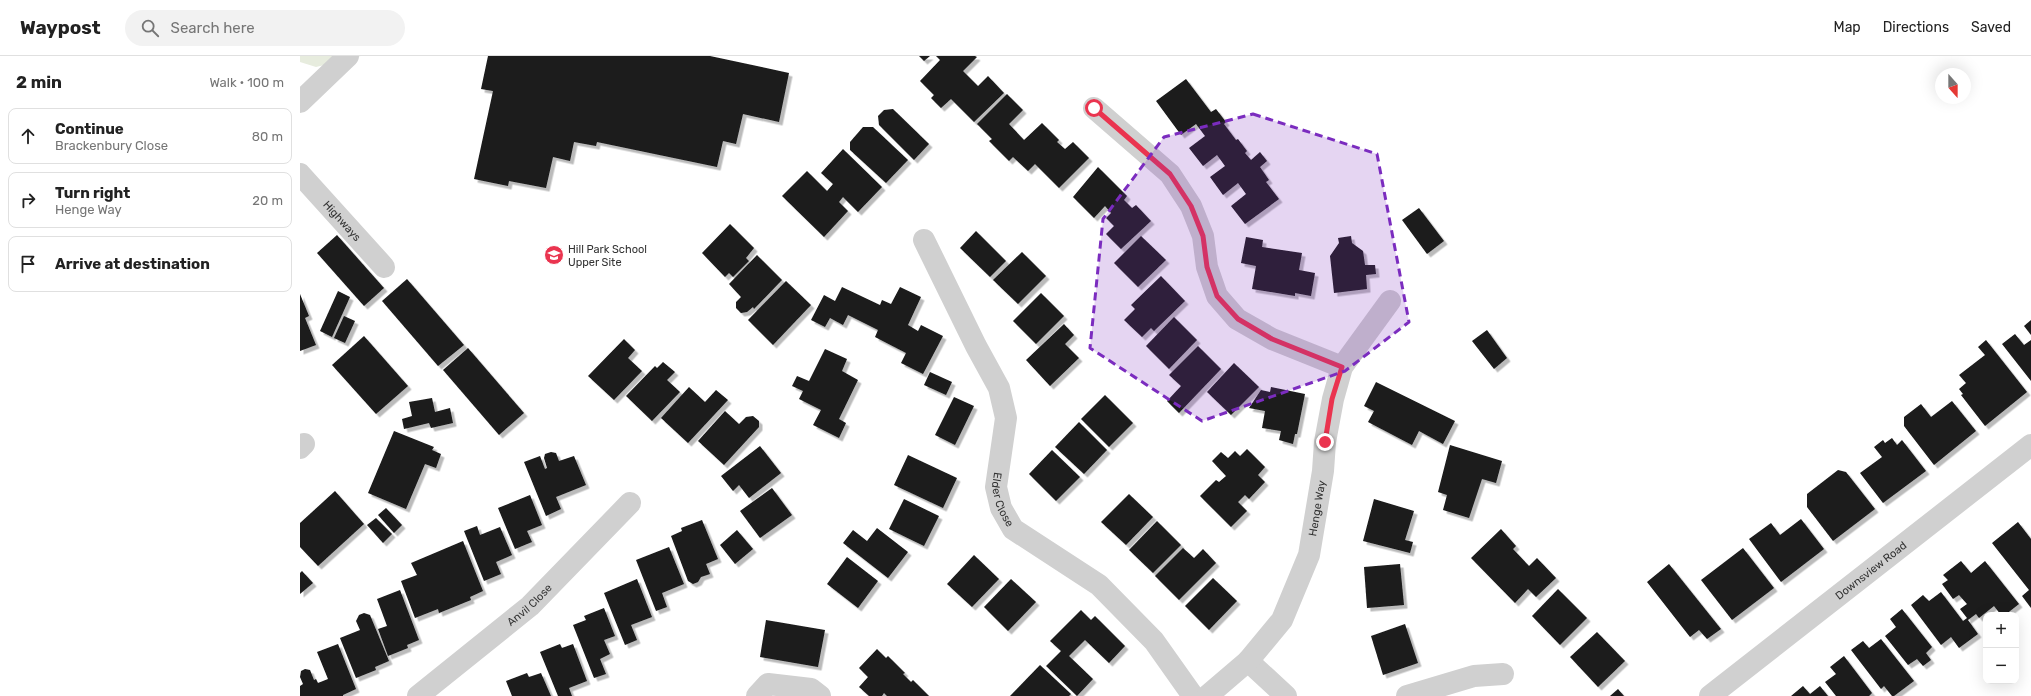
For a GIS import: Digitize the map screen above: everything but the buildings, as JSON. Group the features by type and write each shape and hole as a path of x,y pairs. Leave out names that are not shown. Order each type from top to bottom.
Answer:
{"street":[{"path":"300,102 348,56"},
{"path":"1094,108 1170,174 1191,206 1203,236 1207,267 1217,296 1238,319 1272,339 1342,367"},
{"name":"Highways","path":"300,174 384,267"},
{"name":"Elder Close","path":"924,240 976,346 999,388 1006,418 996,487 1001,508 1013,529 1099,585 1154,642 1192,696"},
{"name":"Henge Way","path":"1207,696 1248,661 1282,620 1309,555 1323,471 1325,442 1332,399 1342,367 1390,301"},
{"name":"Downsview Road","path":"1710,696 2031,445"},
{"name":"Anvil Close","path":"418,696 530,606 630,503"},
{"path":"1248,661 1286,696"},
{"path":"1407,696 1474,676 1503,674"},
{"path":"757,696 768,684 811,689 819,696"}],"highlighted area":[{"path":"1253,114 1377,154 1409,322 1345,371 1202,421 1090,348 1103,219 1164,137"}],"shaded area":[{"path":"300,56 361,56 316,67 300,62"}],"place":[{"name":"Hill Park School Upper Site","path":"554,255"}],"route":[{"path":"1094,108 1170,174 1191,206 1203,236 1207,267 1217,296 1238,319 1272,339 1342,367 1332,399 1325,442"}]}
